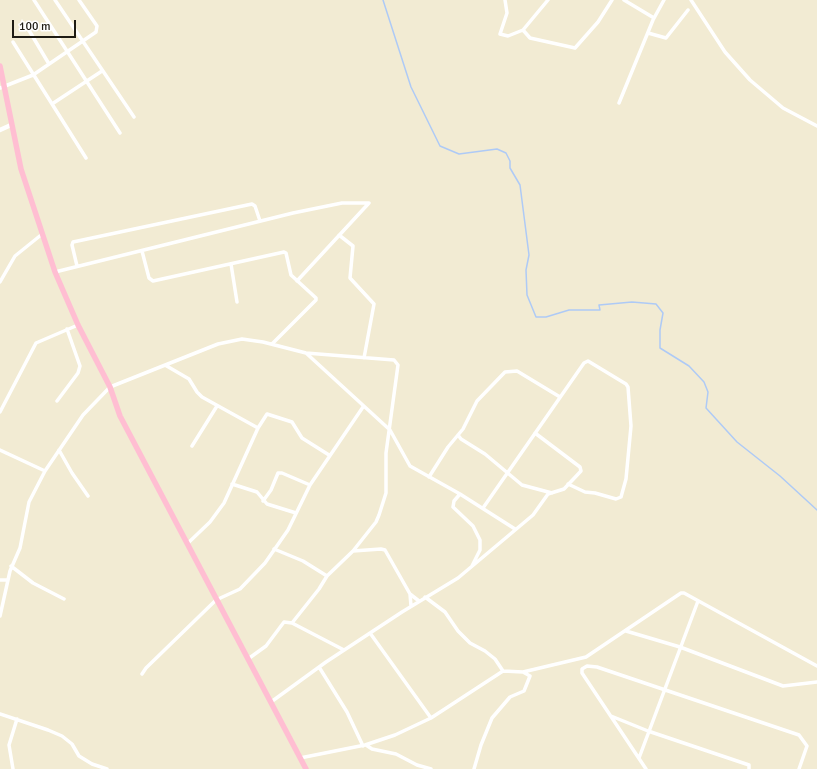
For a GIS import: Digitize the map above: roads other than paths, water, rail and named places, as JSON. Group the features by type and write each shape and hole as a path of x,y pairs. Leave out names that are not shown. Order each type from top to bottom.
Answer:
{"main road":[{"path":"0,66 2,88 21,169 41,234 55,272 78,325 110,387 120,416 306,769"}],"street":[{"path":"34,0 120,133"},
{"path":"55,0 134,118"},
{"path":"2,88 32,75 96,32 97,26 79,0"},
{"path":"505,0 507,13 500,34 508,36 523,30 548,0"},
{"path":"523,30 530,38 576,48 598,22 612,0"},
{"path":"624,0 654,18"},
{"path":"618,103 654,18 664,0"},
{"path":"691,0 725,52 750,80 783,108 817,126"},
{"path":"648,33 666,38 688,10"},
{"path":"27,27 49,64"},
{"path":"13,42 32,75 86,158"},
{"path":"52,104 102,71"},
{"path":"0,130 11,125"},
{"path":"55,272 260,221 342,203 369,203 297,281"},
{"path":"77,266 72,245 73,242 252,204 255,206 260,221"},
{"path":"0,282 15,256 41,234"},
{"path":"339,235 353,246 350,278 374,304 364,358"},
{"path":"142,251 149,278 153,281 284,252 287,255 289,273 316,298 316,300 272,344"},
{"path":"231,264 237,302"},
{"path":"0,412 36,343 78,325"},
{"path":"57,401 78,373 80,366 67,329"},
{"path":"0,616 11,566 20,548 29,502 45,471 83,415 110,387 218,344 242,339 272,344 306,353 394,360 398,365 386,453 386,493 383,505 376,522 353,551 327,576 319,590 292,623"},
{"path":"306,353 363,407 378,418 390,430 408,463 417,471 460,494 515,529"},
{"path":"483,508 586,361 626,384 628,387 631,426 626,479 621,497 616,499 595,493 584,492 568,484"},
{"path":"165,365 189,379 199,395 258,428"},
{"path":"429,477 448,447 458,435 477,401 488,387 508,370 518,371 560,397"},
{"path":"192,446 218,406"},
{"path":"142,674 146,668 216,600 244,586 265,563 288,530 310,485 363,407"},
{"path":"187,544 210,522 219,510 265,416 270,414 292,422 302,438 329,455"},
{"path":"271,702 344,650 472,567 533,515 548,494 560,491 568,484 582,469 535,433"},
{"path":"458,435 461,439 485,454 522,485 552,493"},
{"path":"0,450 45,471"},
{"path":"59,450 72,473 88,496"},
{"path":"263,501 271,490 278,473 282,473 310,485"},
{"path":"232,484 257,492 262,495 263,501"},
{"path":"460,494 454,501 453,508 473,526 480,540 480,550 472,567"},
{"path":"263,501 296,513"},
{"path":"274,549 303,561 327,576"},
{"path":"353,551 385,550 410,594 419,601"},
{"path":"11,566 32,582 64,599"},
{"path":"0,580 7,580"},
{"path":"300,758 365,745 395,735 431,718 503,671 523,672 586,656 626,631 681,593 817,666"},
{"path":"410,594 411,606"},
{"path":"425,598 445,612 458,631 470,644 485,651 495,659 503,671"},
{"path":"639,759 648,731 698,601"},
{"path":"248,659 266,646 284,622 292,623 344,650"},
{"path":"626,631 680,647 782,686 817,682"},
{"path":"370,633 431,718"},
{"path":"646,769 610,716 582,672 582,669 587,666 597,666 799,736 807,746 800,769"},
{"path":"319,667 344,706 365,745 372,749 396,754 417,765 431,769"},
{"path":"474,769 481,745 492,718 510,697 524,691 530,676 523,672"},
{"path":"0,714 62,736 72,744 79,756 92,764 107,769"},
{"path":"610,716 648,731 749,765 749,769"},
{"path":"13,769 9,745 16,719"}],"waterway":[{"path":"383,0 411,87 440,146 459,154 497,149 506,153 510,161 510,168 520,185 529,255 526,270 527,295 536,317 546,317 569,310 600,310 599,305 632,302 656,304 663,313 660,330 660,348 689,366 704,382 708,392 706,408 737,442 780,476 817,510"}]}
